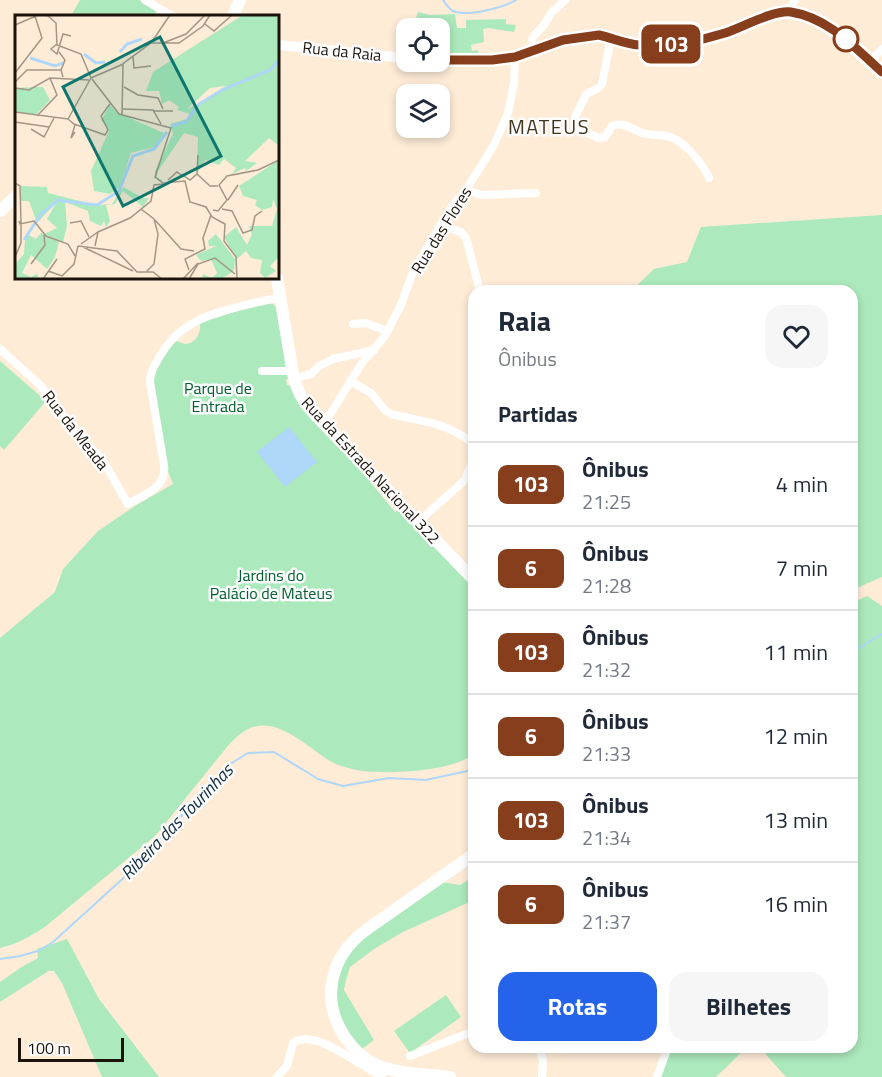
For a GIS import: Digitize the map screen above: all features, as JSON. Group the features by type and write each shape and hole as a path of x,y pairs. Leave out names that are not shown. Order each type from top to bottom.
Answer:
{"main road":[{"path":"232,15 240,0"},
{"path":"450,60 492,60 515,57 558,41 596,35 642,45 680,43 726,33 787,12 807,17 833,29 882,72"},
{"name":"Rua da Raia","path":"279,45 396,57"},
{"path":"0,212 15,197"},
{"name":"Rua da Estrada Nacional 322","path":"277,279 293,375 302,399 468,574"},
{"path":"450,1077 400,1071 381,1072 356,1050 344,1035 333,1007 332,986 334,973 349,945 362,933 468,858"}],"street":[{"path":"145,0 170,15"},
{"path":"534,50 532,37 565,0"},
{"path":"787,12 795,0"},
{"path":"611,38 602,84 597,90 588,92 586,95 575,117 576,125 599,138 605,137 612,126 619,124 643,133 671,137 692,154 703,166 709,178"},
{"path":"870,62 882,49"},
{"name":"Rua das Flores","path":"324,424 350,381 387,331 401,305 414,271 455,202 486,160 504,123 514,83 515,57"},
{"path":"466,190 482,195 536,194"},
{"path":"441,225 457,230 466,238 478,285"},
{"name":"Rua da Meada","path":"0,349 40,385 72,428 102,459 128,504 156,488 164,476 150,382 152,371 164,350 180,332 199,320 280,297"},
{"path":"353,324 366,322 387,331"},
{"path":"262,371 310,375 333,359 374,350"},
{"path":"350,381 371,393 388,413 440,424 468,440"},
{"path":"418,522 465,480 468,472"},
{"path":"410,1056 468,1033"},
{"path":"278,1077 287,1066 293,1043 303,1039 315,1040 381,1072"},
{"path":"540,1053 543,1059 542,1077"},
{"path":"657,1077 666,1053"}],"green space":[{"path":"80,0 139,0 157,10 154,15 72,14"},
{"path":"418,12 430,15 455,14 457,28 466,28 466,20 506,19 506,24 516,25 514,32 483,29 484,42 471,45 472,51 478,50 479,54 450,55 450,18 416,18"},
{"path":"882,215 882,577 858,587 858,285 637,285 654,269 687,262 701,227"},
{"name":"Jardins do Palácio de Mateus","path":"269,304 277,308 289,378 286,380 287,385 291,386 395,512 399,509 468,582 468,758 442,767 416,771 362,771 332,762 281,729 259,726 248,729 227,747 155,836 46,926 24,939 0,948 0,638 55,592 63,569 98,531 173,484 168,471 153,384 158,366 176,341 185,344 195,340 200,331 200,323 244,309"},
{"path":"0,361 46,401 4,450 0,446"},
{"path":"867,596 882,606 882,1077 786,1077 764,1053 858,1053 858,600"},
{"path":"468,880 468,903 403,932 350,967 344,990 374,1040 362,1049 353,1040 338,1012 336,988 342,967 354,945 441,882 460,885"},
{"path":"67,939 99,999 159,1077 102,1077 62,983 54,971 48,971 0,1002 0,982 38,958 37,949"},
{"path":"446,995 461,1017 410,1053 394,1031"},
{"path":"669,1053 741,1053 716,1077 660,1077"}],"water":[{"path":"289,427 317,462 285,487 257,452"}],"waterway":[{"path":"443,0 449,8 459,13 494,9 516,0"},
{"name":"Ribeira das Tourinhas","path":"858,648 882,634"},
{"name":"Ribeira das Tourinhas","path":"0,959 38,951 53,942 129,873 227,766 248,753 274,752 318,779 343,786 389,778 426,780 468,770"}],"bus line":[{"name":"103","path":"450,60 492,60 515,57 558,41 592,35 642,45 680,43 713,37 787,12 807,17 833,29 882,72"}],"district":[{"name":"MATEUS","path":"549,127"}],"park label":[{"name":"Parque de Entrada","path":"218,397"}]}
